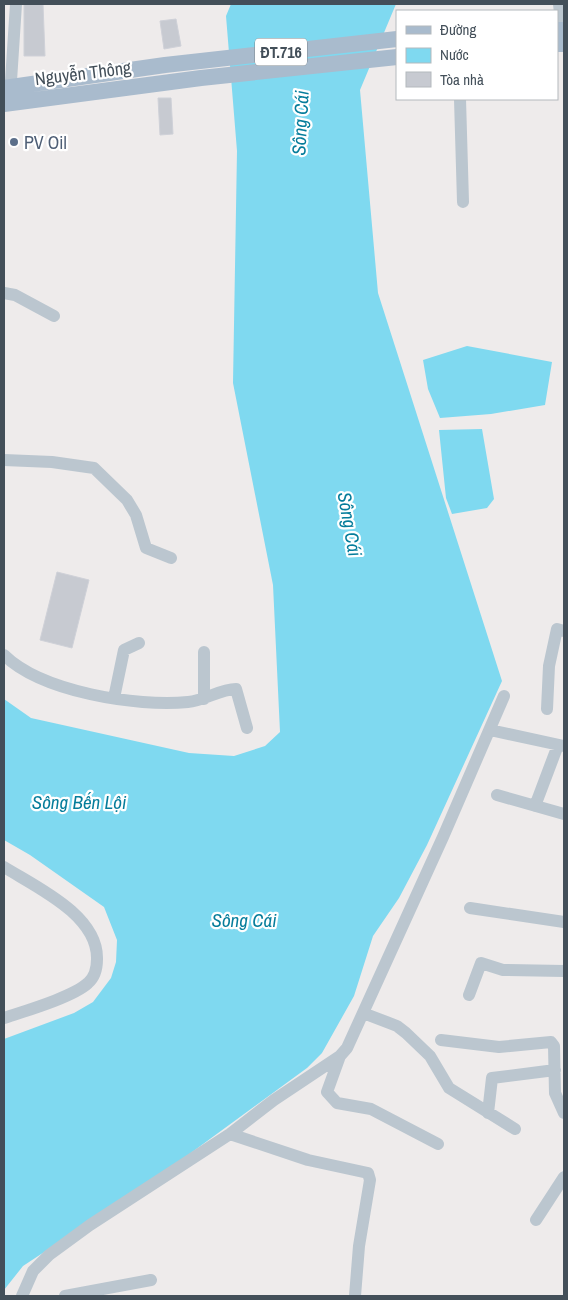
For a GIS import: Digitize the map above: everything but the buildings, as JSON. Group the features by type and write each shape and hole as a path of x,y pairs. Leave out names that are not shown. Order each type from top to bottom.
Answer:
{"main road":[{"name":"Nguyễn Thông","path":"7,95 166,65 396,39"},
{"name":"Nguyễn Thông","path":"7,95 167,82 396,58"}],"street":[{"path":"7,95 16,4"},
{"path":"559,4 561,37"},
{"path":"460,100 462,202"},
{"path":"4,293 15,295 54,316"},
{"path":"4,460 52,462 94,468 132,508 141,526 143,542 146,548 171,558"},
{"path":"547,709 549,666 561,630"},
{"path":"114,698 124,650 139,643"},
{"path":"204,652 204,699"},
{"path":"4,655 34,675 63,687 114,698 187,702 236,689 247,728"},
{"path":"22,1296 33,1271 49,1254 148,1186 230,1134 274,1100 340,1056 347,1048 504,696"},
{"path":"490,730 561,746 535,806"},
{"path":"497,795 564,814"},
{"path":"4,866 81,918 98,949 94,976 88,983 76,991 4,1018"},
{"path":"470,908 564,922"},
{"path":"470,995 481,963 503,970 564,971"},
{"path":"363,1013 390,1023 406,1033 430,1056 448,1088 515,1129"},
{"path":"441,1040 499,1047 559,1040 554,1070 556,1096 564,1113"},
{"path":"340,1056 327,1092 337,1103 370,1109 414,1134 438,1144"},
{"path":"488,1113 492,1078 554,1070"},
{"path":"230,1134 308,1160 363,1170 370,1175 359,1246 355,1296"},
{"path":"536,1220 564,1177"},
{"path":"65,1296 151,1280"}],"water":[{"name":"Sông Cái","path":"231,4 396,4 360,90 378,293 502,681 427,845 399,898 373,936 354,996 322,1053 307,1068 158,1177 23,1266 4,1290 4,1039 74,1013 93,1002 111,978 116,962 117,940 104,907 30,855 4,840 4,699 31,718 189,753 234,756 265,746 280,732 273,585 233,383 237,151 226,16"},
{"path":"467,346 552,362 545,405 491,414 440,418 428,389 423,360"},
{"path":"482,429 494,499 487,508 452,514 446,498 439,430"}],"place":[{"name":"PV Oil","path":"14,142"}],"water label":[{"name":"Sông Bến Lội","path":"79,802"}]}
